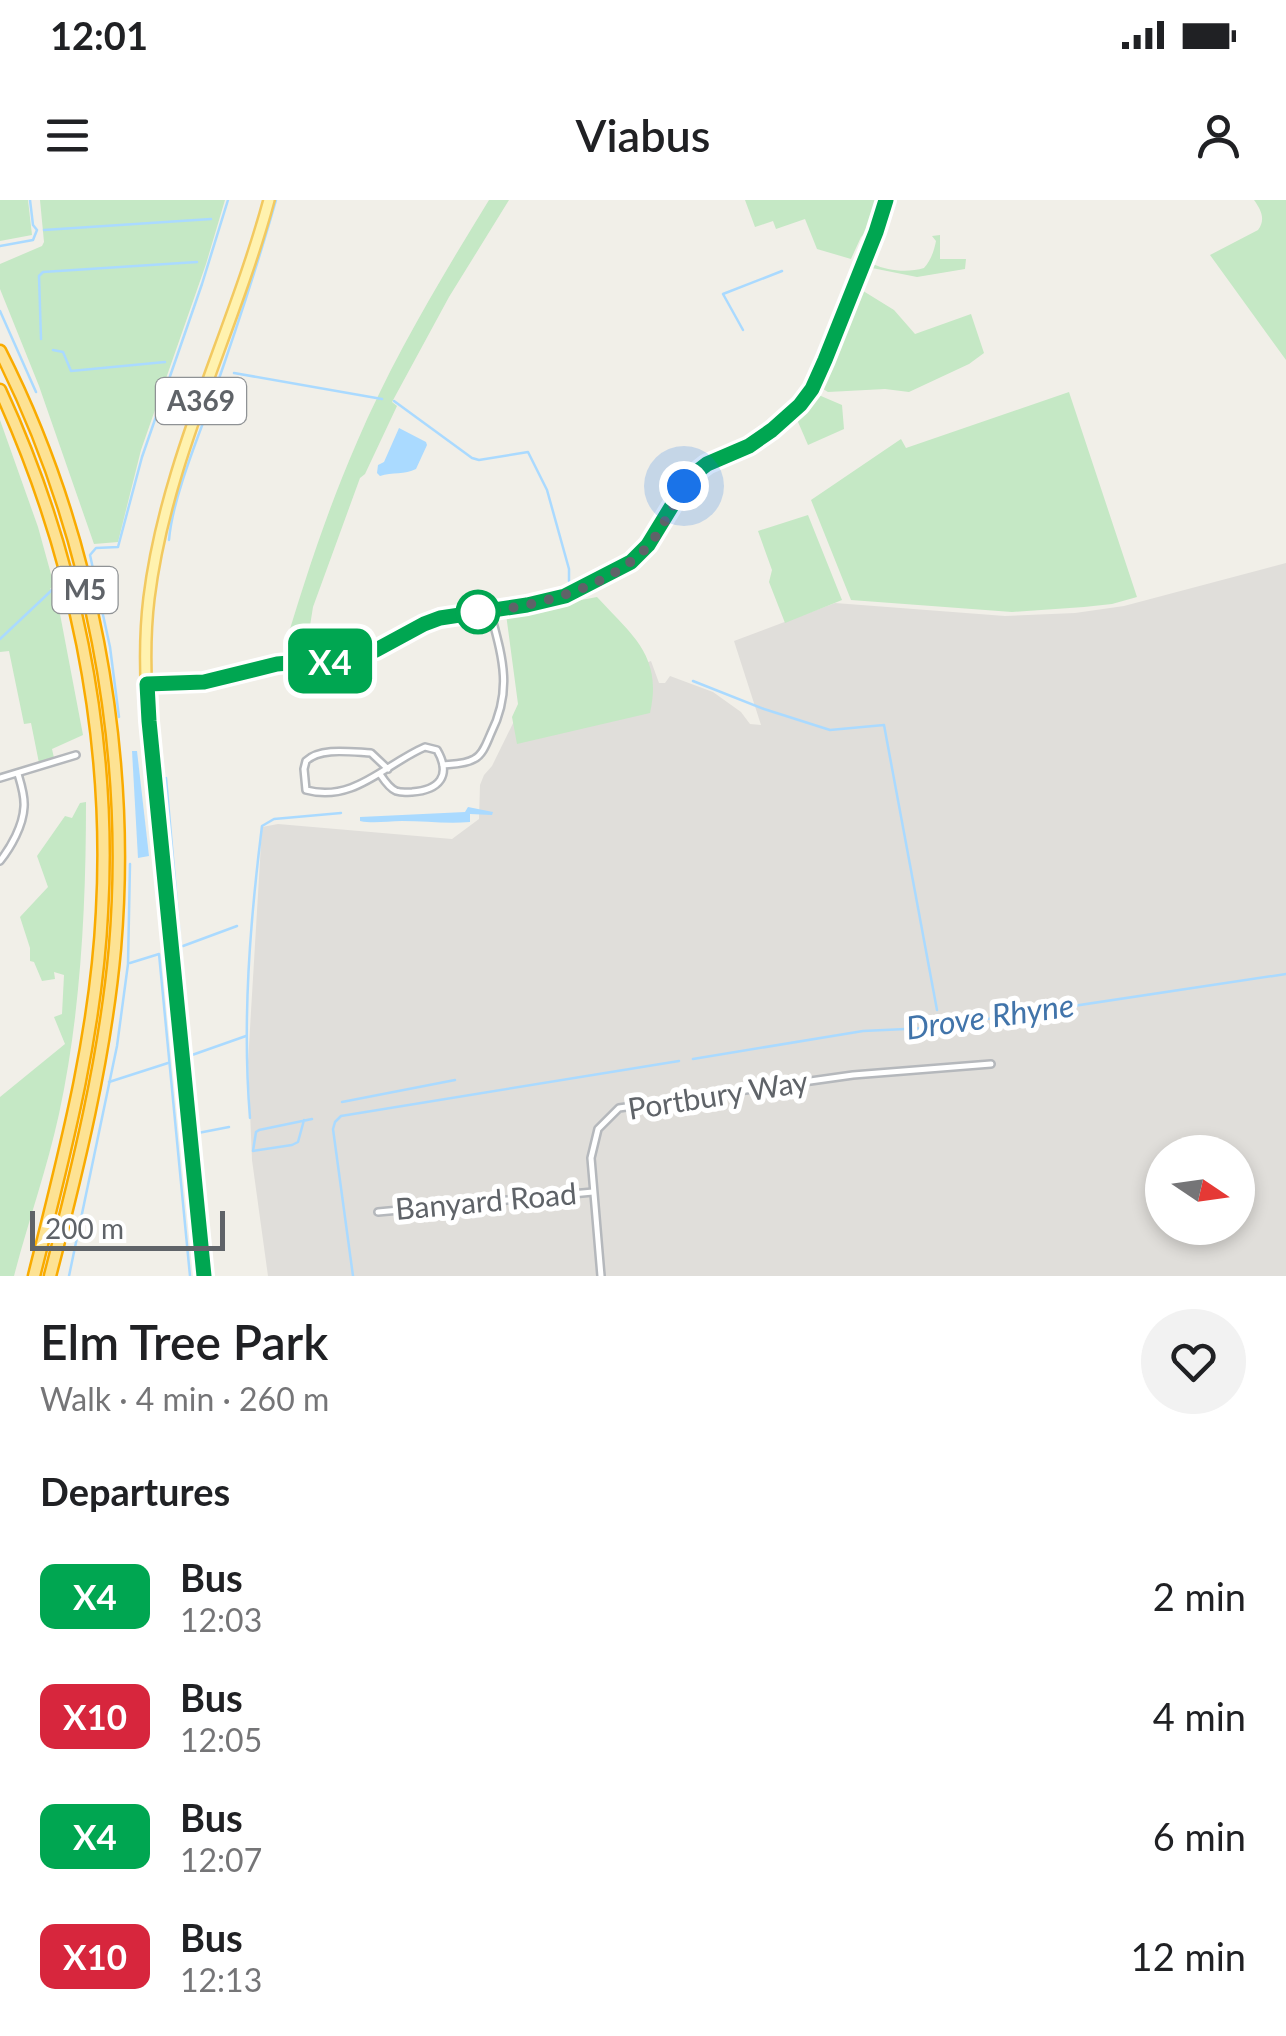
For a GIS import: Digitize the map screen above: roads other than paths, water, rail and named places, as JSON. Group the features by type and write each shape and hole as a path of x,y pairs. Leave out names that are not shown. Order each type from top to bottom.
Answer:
{"highway":[{"name":"M5","path":"0,351 46,457 76,549 101,661 117,794 119,884 110,995 92,1104 52,1276"},
{"name":"M5","path":"0,390 42,496 71,590 93,708 102,796 102,913 94,990 76,1100 30,1276"}],"main road":[{"name":"A369","path":"204,1276 149,721 149,594 179,462 269,200"}],"street":[{"path":"147,684 208,682 277,664 350,658 376,650 440,618 565,596 631,562 648,545 684,486 698,471 772,430 812,389 886,200"},
{"path":"443,765 479,756 502,705 504,665 490,611"},
{"path":"380,774 400,792 425,791 438,784 443,765 437,750 425,747 363,784 346,791 313,792 304,786 306,762 320,752 368,752 388,768"},
{"path":"0,778 76,755"},
{"path":"0,861 23,813 18,774"},
{"name":"Portbury Way","path":"600,1276 591,1158 598,1129 620,1108 853,1075 992,1064"},
{"name":"Banyard Road","path":"378,1212 593,1192"}],"water":[{"path":"399,428 427,445 416,469 380,476 378,465 384,462"},
{"path":"132,751 137,751 149,856 138,858"},
{"path":"468,807 493,812 470,814 470,822 360,821 360,817 465,812"}],"waterway":[{"path":"0,246 33,240 37,230 30,200"},
{"path":"119,717 110,647 90,555 96,548 118,547 142,457 228,200"},
{"path":"169,540 180,488 276,200"},
{"path":"44,230 211,219"},
{"path":"41,339 39,276 43,272 197,262"},
{"path":"743,330 723,294 782,271"},
{"path":"0,311 36,392"},
{"path":"53,350 63,352 71,371 165,362"},
{"path":"234,373 382,399"},
{"path":"394,401 472,458 528,452 547,490 569,581"},
{"path":"0,639 53,589"},
{"path":"693,681 830,730 884,725 937,1010"},
{"path":"166,778 212,1276"},
{"path":"250,1118 248,972 262,826 274,819 341,813"},
{"path":"69,1276 117,1046 128,964 130,864"},
{"path":"183,946 237,926"},
{"path":"130,963 159,954 190,1276"},
{"name":"Drove Rhyne","path":"693,1059 863,1031 927,1028 1286,974"},
{"path":"192,1055 246,1036"},
{"name":"Drove Rhyne","path":"353,1276 333,1129 341,1116 679,1061"},
{"path":"109,1082 168,1063"},
{"path":"342,1102 455,1080"},
{"path":"304,1120 298,1142 253,1151 259,1130 312,1119"},
{"path":"198,1133 229,1127"}]}
